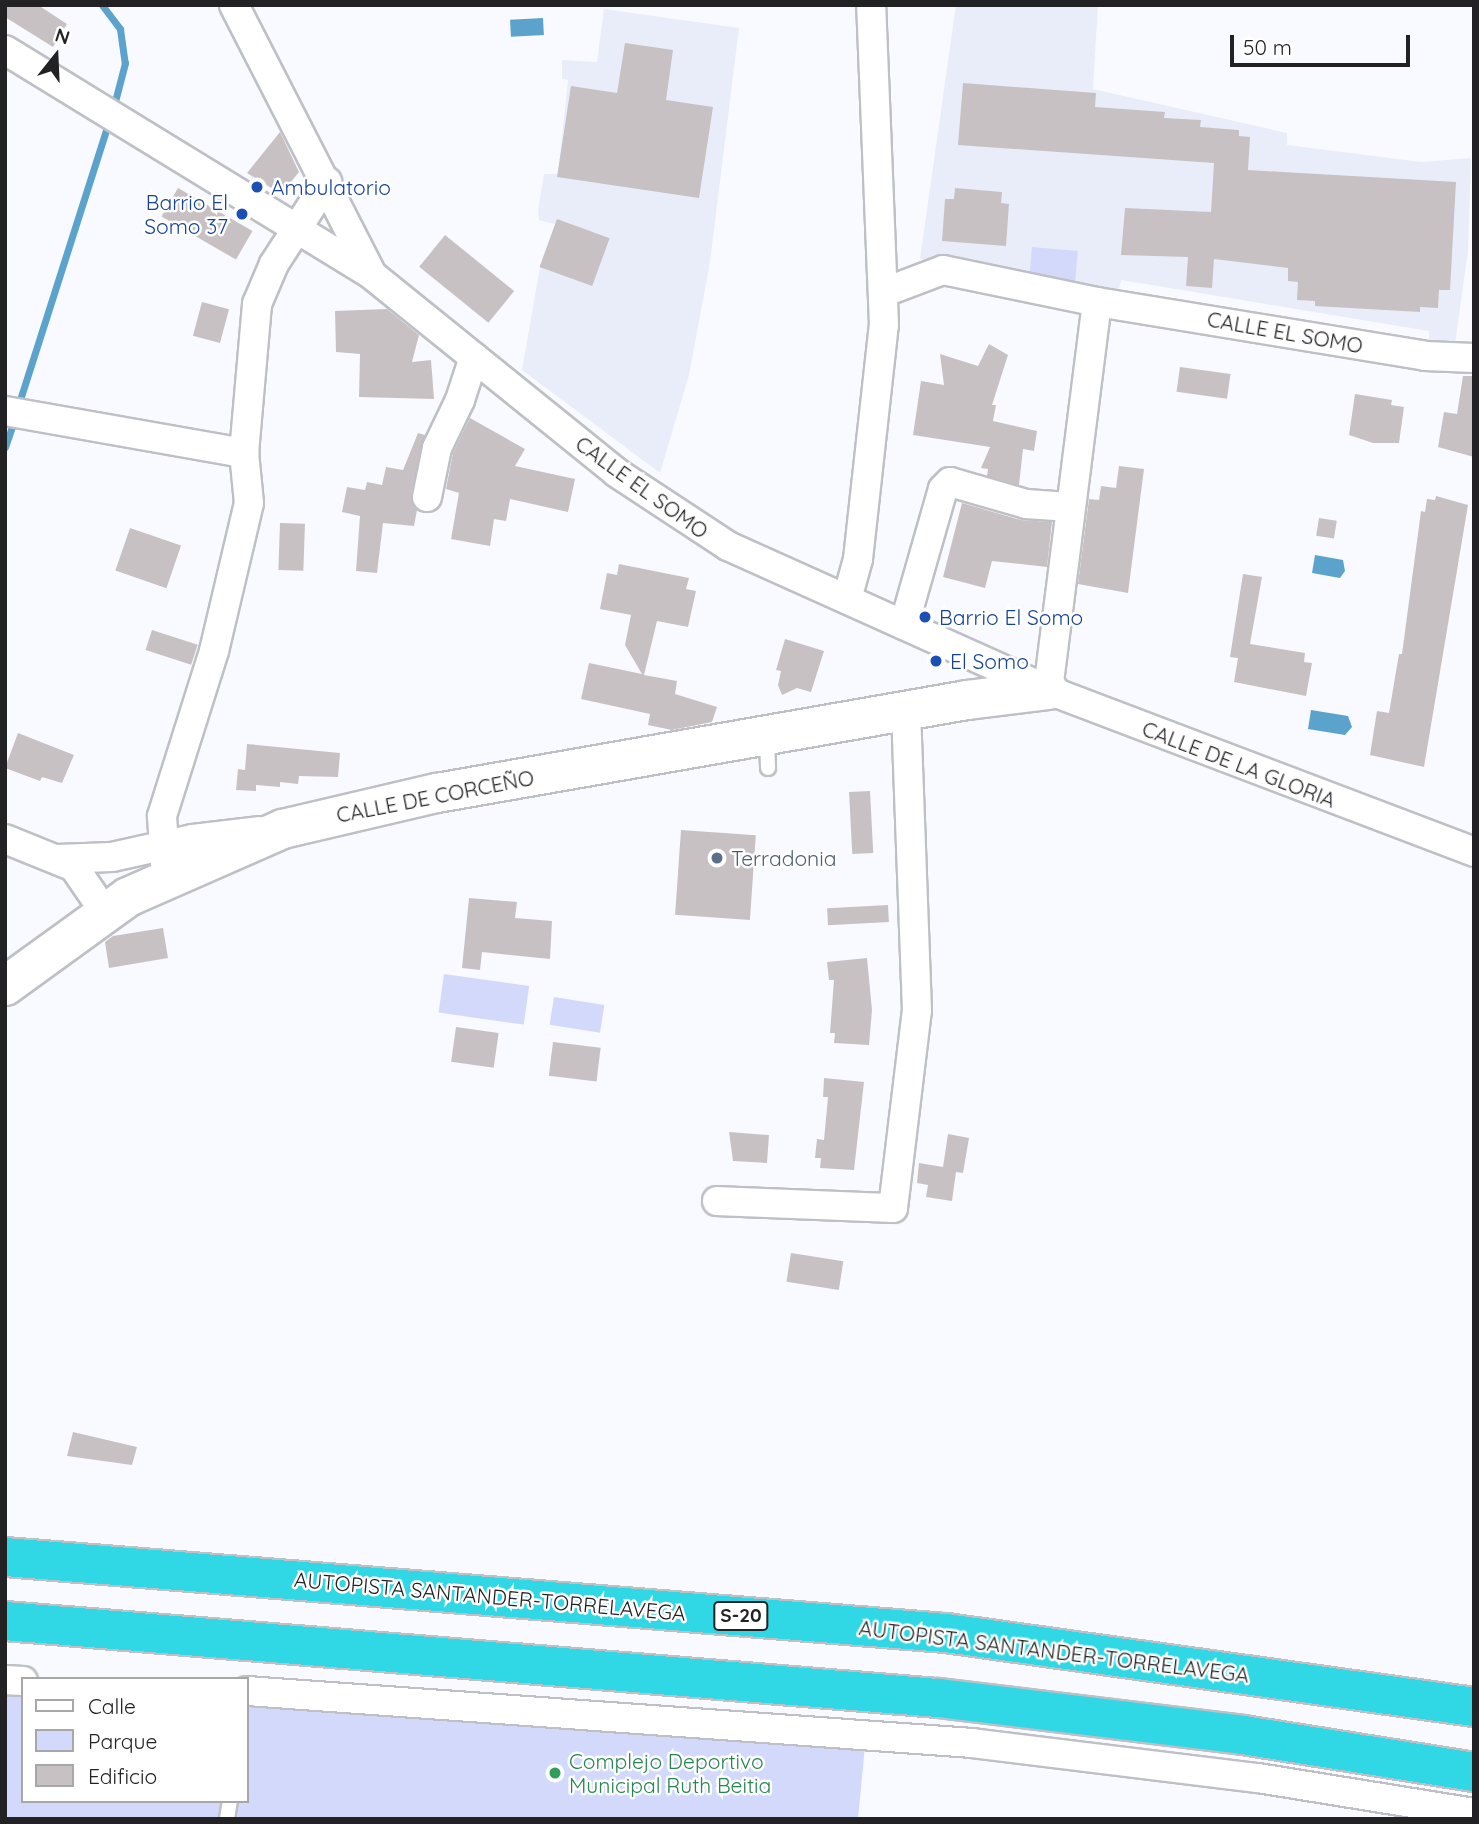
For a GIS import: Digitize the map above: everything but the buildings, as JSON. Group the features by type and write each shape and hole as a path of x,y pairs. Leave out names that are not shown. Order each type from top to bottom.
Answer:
{"highway":[{"name":"AUTOPISTA SANTANDER-TORRELAVEGA","path":"5,1557 946,1633 1474,1707"},
{"path":"5,1622 938,1698 1243,1735 1474,1772"}],"main road":[{"name":"CALLE DE CORCEÑO","path":"967,700 1007,671"},
{"name":"CALLE DE CORCEÑO","path":"5,986 116,904 156,859 437,793 767,752 906,713 967,700 1048,690"}],"street":[{"path":"234,5 372,275"},
{"path":"847,599 858,559 885,292 871,5"},
{"name":"CALLE EL SOMO","path":"5,50 372,275 617,473 688,524 1007,671"},
{"path":"57,859 156,859 162,816 214,651 249,503 244,453 257,304 274,264 327,183"},
{"name":"CALLE EL SOMO","path":"885,292 943,270 1097,302 1425,356 1474,358"},
{"path":"1048,690 1097,302"},
{"path":"427,497 437,448 460,400 474,357"},
{"path":"5,411 244,453"},
{"path":"904,625 943,489 950,482 1026,504 1070,507"},
{"name":"CALLE DE LA GLORIA","path":"1007,671 1048,690 1473,848"},
{"path":"716,1201 893,1208 917,1011 906,713"},
{"path":"5,839 57,859 116,904"},
{"path":"248,1691 972,1743 1258,1778 1474,1813"}],"shaded area":[{"path":"956,5 1098,5 1093,89 1287,133 1287,145 1421,162 1471,158 1468,251 1455,344 1429,342 1429,331 1121,280 1118,293 920,259"},
{"path":"604,9 739,28 710,262 689,375 660,473 522,370 540,267 555,224 539,220 538,211 544,174 558,174 568,80 562,79 562,60 597,62"}],"green space":[{"path":"1032,247 1078,251 1075,281 1029,277"},
{"path":"444,974 529,986 524,1025 439,1013"},
{"path":"554,997 604,1005 600,1033 550,1025"},
{"name":"Complejo Deportivo Municipal Ruth Beitia","path":"5,1692 21,1693 21,1803 248,1803 248,1704 865,1746 858,1819 5,1819"}],"water":[{"path":"543,18 544,35 511,37 510,20"},
{"path":"1315,555 1343,560 1345,571 1340,578 1312,573"},
{"path":"1311,710 1348,716 1352,727 1345,735 1308,729"}],"waterway":[{"path":"102,5 120,29 125,63 113,109"},
{"path":"18,406 109,121"},
{"path":"5,447 15,418"}],"place":[{"name":"Ambulatorio","path":"257,187"},
{"name":"Barrio El Somo 37","path":"242,214"},
{"name":"Barrio El Somo","path":"925,617"},
{"name":"El Somo","path":"936,661"},
{"name":"Terradonia","path":"717,858"},
{"name":"Complejo Deportivo Municipal Ruth Beitia","path":"555,1773"}]}
